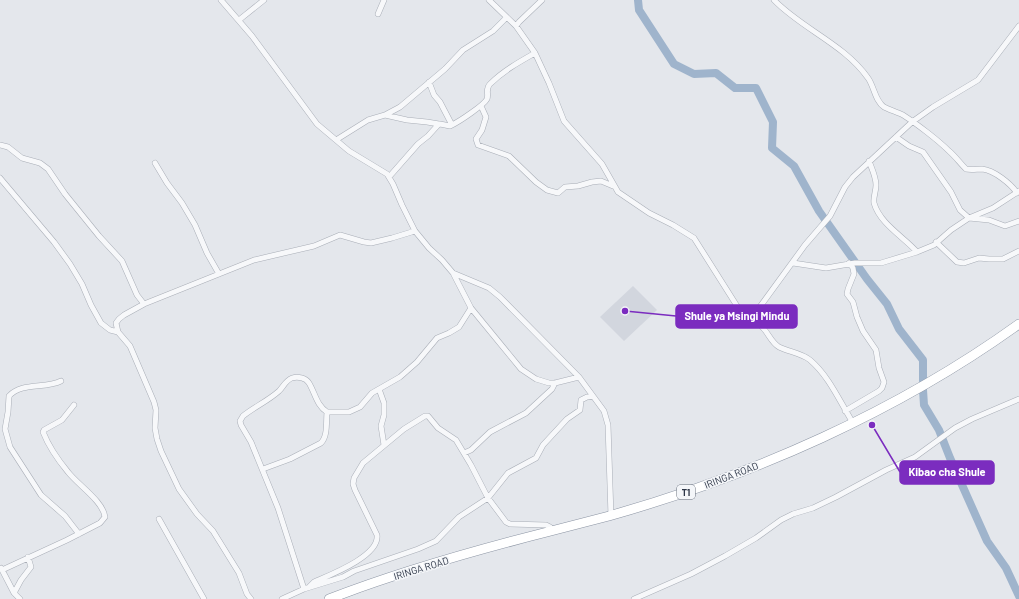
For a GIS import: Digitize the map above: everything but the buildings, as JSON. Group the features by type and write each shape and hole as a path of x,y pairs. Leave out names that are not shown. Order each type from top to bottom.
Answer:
{"highway":[{"name":"IRINGA ROAD","path":"329,599 462,555 552,530 610,516 737,474 853,423 939,376 972,356 1019,324"}],"street":[{"path":"221,0 240,20 317,124 349,151 389,177 415,231 453,273 471,308 521,369 528,375 549,383 579,377"},
{"path":"240,20 264,0"},
{"path":"378,14 384,0"},
{"path":"489,0 516,26 535,52 561,117 572,132 602,164 618,192 649,213 694,238 732,300 744,314 762,328 778,346 809,360 826,378 853,423"},
{"path":"516,26 542,0"},
{"path":"774,0 808,28 846,54 868,77 880,104 904,116 947,148 966,169 984,169 989,171 1007,181 1018,192 993,208 969,218 936,242 917,252 879,264 849,263 826,268 793,263"},
{"path":"336,140 368,120 385,116 400,107 445,69 463,50 492,31 506,18"},
{"path":"751,319 805,245 830,216 848,182 912,122 933,107 978,80 1019,26"},
{"path":"385,116 407,120 433,122 450,126 481,106 487,97 487,89 489,85 502,72 535,52"},
{"path":"429,82 434,95 440,102 452,125"},
{"path":"481,106 486,119 476,140 478,145 482,148 491,149 510,157 536,182 547,190 558,193 568,186 578,186 598,181 614,186"},
{"path":"389,177 418,144 439,124"},
{"path":"896,137 908,146 924,152 952,192 960,210 969,218 989,220 1005,226 1019,221"},
{"path":"0,145 8,147 22,158 40,163 48,169 65,194 99,236 122,261 137,295 144,304"},
{"path":"869,161 876,183 874,198 876,208 884,221 917,252"},
{"path":"155,163 195,225 207,253 219,274"},
{"path":"0,178 54,242 70,264 82,284 101,323 110,330 118,332"},
{"path":"251,599 247,594 239,573 213,531 197,514 179,489 157,439 156,410 154,402 130,346 118,332 116,324 119,319 144,304 254,260 314,246 340,235 371,243 415,231"},
{"path":"936,242 957,262 961,263 979,258 1003,258 1019,251"},
{"path":"845,411 879,391 884,382 879,368 875,348 863,331 852,302 847,294 854,274 853,268 849,263"},
{"path":"453,273 483,285 495,292 579,377 604,411 608,425 610,516"},
{"path":"306,588 263,469 251,442 241,425 240,421 242,416 271,398 288,380 295,378 302,378 308,382 320,406 327,412 342,413 355,409 363,404 368,396 379,388 400,377 410,369 437,338 450,333 459,327 471,308"},
{"path":"61,382 28,387 16,391 10,395 5,429 10,447 41,495 65,516 78,534"},
{"path":"464,453 471,450 490,432 526,413 552,389 555,383"},
{"path":"379,388 384,403 384,415 381,426 384,445"},
{"path":"282,599 306,588 343,577 354,571 429,544 440,538 460,517 488,498 508,473 536,458 542,445 567,419 580,410 581,400 593,396"},
{"path":"634,599 691,574 756,538 781,520 836,498 886,470 915,457 955,428 1019,399"},
{"path":"20,599 14,593 1,568 78,534 100,523 105,517 96,500 68,472 55,454 43,432 62,420 74,405"},
{"path":"263,469 290,459 321,443 326,434 327,412"},
{"path":"306,588 314,582 361,559 377,542 377,534 353,484 355,474 363,462 404,429 426,416 428,416 438,428 456,440 488,498 508,524 546,525 552,530"},
{"path":"160,519 204,599"},
{"path":"14,593 21,580 31,567 28,557"}],"shaded area":[{"path":"633,286 657,310 624,341 600,317"}],"waterway":[{"path":"638,0 639,10 674,64 694,74 716,73 735,88 756,88 773,122 772,148 794,166 819,211 867,279 887,304 899,329 923,360 923,381"},
{"path":"923,390 924,405 939,430 987,541 1006,568 1019,596"}],"place":[{"name":"Shule ya Msingi Mindu","path":"625,311"},
{"name":"Kibao cha Shule","path":"872,425"}]}
